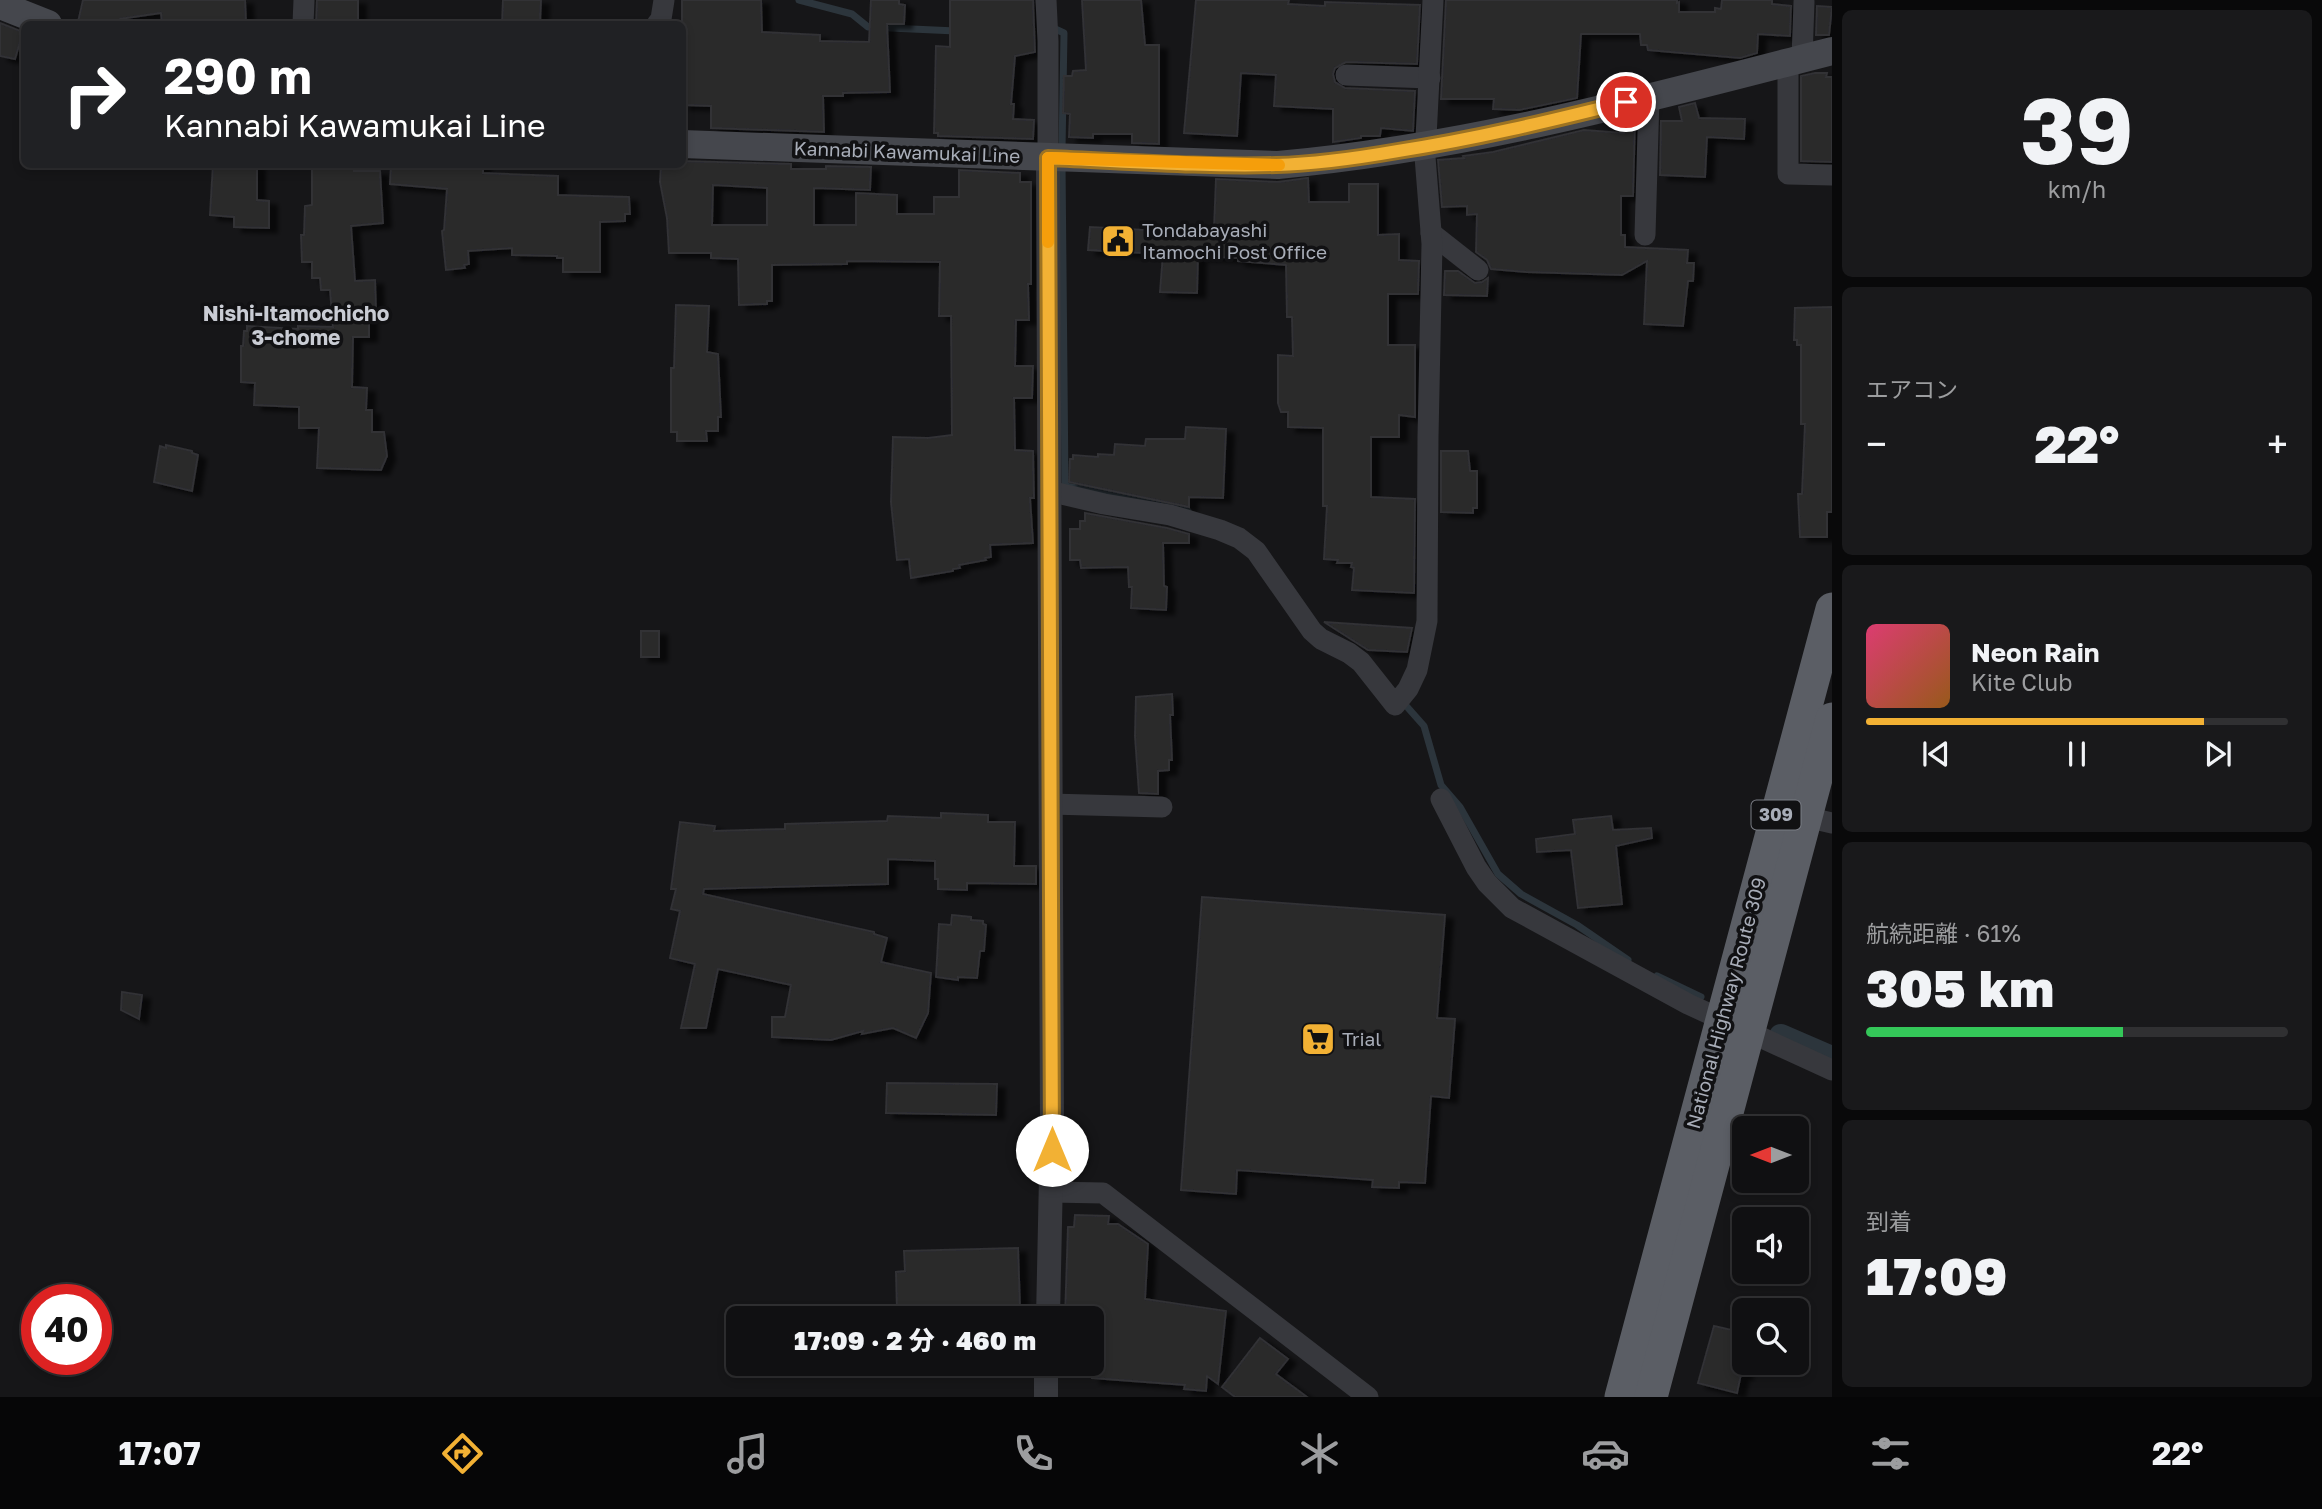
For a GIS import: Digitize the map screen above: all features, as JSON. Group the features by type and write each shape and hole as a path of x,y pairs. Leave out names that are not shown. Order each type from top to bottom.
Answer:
{"highway":[{"name":"National Highway Route 309","path":"1651,1397 1832,609"},
{"name":"National Highway Route 309","path":"1621,1397 1732,1035 1819,820 1832,719"}],"main road":[{"path":"0,5 40,21"},
{"name":"Kannabi Kawamukai Line","path":"686,144 1278,165 1365,156 1545,122 1832,51"}],"street":[{"path":"303,21 304,0"},
{"path":"659,21 664,0"},
{"path":"1046,0 1051,1192 1048,1306"},
{"path":"1049,491 1104,504 1170,514 1239,538 1256,551 1311,631 1361,662 1395,705 1408,689 1418,670 1427,621 1431,233 1426,146 1433,0"},
{"path":"1804,2 1795,60 1788,174 1832,175"},
{"path":"1346,75 1430,78"},
{"path":"1645,235 1649,97"},
{"path":"1431,233 1478,270"},
{"path":"1441,799 1486,883 1512,908 1688,1004 1732,1035 1832,1070"},
{"path":"1050,804 1161,807"},
{"path":"1051,1192 1103,1193 1368,1397"},
{"path":"1045,1397 1046,1376"}],"building":[{"path":"83,0 245,0 246,21 162,21 161,13 120,21 78,21"},
{"path":"317,0 358,0 358,21 316,21"},
{"path":"503,0 541,0 540,21 502,21"},
{"path":"682,0 761,0 762,32 820,35 820,41 869,42 871,0 899,0 899,4 905,5 904,24 887,24 890,92 823,96 824,132 711,128 711,106 686,105 686,21 682,21"},
{"path":"950,0 1033,0 1035,52 1015,56 1011,104 1014,104 1013,119 1034,120 1033,139 938,136 938,133 934,133 936,46 950,47"},
{"path":"1082,0 1141,0 1145,45 1159,45 1159,144 1132,143 1132,134 1093,134 1093,138 1069,137 1070,114 1063,113 1064,76 1072,76 1073,71 1086,70"},
{"path":"1196,0 1289,0 1288,4 1325,6 1325,2 1420,5 1417,64 1346,62 1335,68 1333,74 1335,82 1345,88 1415,91 1413,131 1381,128 1380,136 1361,136 1333,142 1333,109 1274,106 1276,75 1241,73 1237,136 1184,133"},
{"path":"1446,0 1677,0 1679,12 1715,12 1715,8 1721,9 1722,0 1772,0 1772,4 1791,6 1790,36 1758,34 1757,53 1740,58 1648,50 1647,45 1641,45 1640,34 1581,34 1577,98 1519,110 1493,109 1494,99 1441,99"},
{"path":"1817,6 1832,7 1829,35 1816,35"},
{"path":"0,23 21,31 21,39 15,59 0,56"},
{"path":"1827,73 1826,77 1832,77 1832,162 1801,161 1801,76"},
{"path":"1695,103 1699,118 1745,119 1744,139 1707,137 1705,177 1660,175 1661,121 1682,121 1679,107"},
{"path":"1626,120 1635,120 1633,196 1621,196 1621,235 1625,235 1625,247 1688,250 1687,263 1694,263 1693,281 1688,281 1683,326 1644,324 1647,261 1622,275 1491,269 1487,260 1476,252 1477,214 1467,215 1467,206 1442,207 1438,160 1464,158 1463,156 1493,152 1584,130 1624,133"},
{"path":"686,161 791,164 791,169 826,169 826,166 871,167 870,190 814,188 814,225 856,225 856,193 897,195 897,214 934,214 934,197 959,197 959,170 1020,173 1020,182 1031,182 1029,320 1016,320 1015,366 1033,366 1032,398 1014,398 1015,450 1033,451 1034,498 1030,498 1033,543 990,545 991,557 985,558 986,560 959,565 960,568 953,571 911,578 909,559 897,560 891,502 893,437 928,438 952,435 951,316 939,316 940,262 847,261 847,264 772,265 772,301 767,301 767,304 739,305 738,259 711,258 711,253 669,253 667,218 660,182 661,168 686,168","holes":["713,185 767,188 767,225 712,225"]},
{"path":"213,168 257,168 257,200 269,201 269,228 234,227 234,217 210,215"},
{"path":"312,168 380,171 383,223 351,226 355,281 375,280 376,310 369,310 369,337 353,337 352,387 367,388 366,410 372,410 372,432 384,432 387,456 381,470 317,468 319,428 299,428 299,407 254,405 255,383 241,382 241,346 247,326 298,329 298,326 333,327 330,290 321,290 320,278 312,278 312,262 302,262 301,235 304,235 305,206 312,205"},
{"path":"391,168 483,168 483,173 558,176 558,195 629,197 630,214 625,214 625,221 600,222 600,272 563,272 563,258 512,255 512,248 468,251 469,264 464,265 465,268 446,270 442,231 447,189 390,184"},
{"path":"1308,178 1309,202 1349,202 1349,184 1378,184 1378,235 1399,234 1399,260 1419,261 1418,294 1388,294 1388,345 1415,345 1415,417 1399,415 1399,437 1371,437 1371,497 1415,499 1414,593 1352,590 1352,563 1337,563 1338,560 1324,559 1327,506 1323,506 1323,428 1288,427 1288,412 1281,412 1278,403 1278,355 1293,356 1292,317 1287,317 1286,265 1198,256 1197,293 1160,292 1163,254 1088,250 1090,227 1145,230 1145,226 1214,229 1216,179 1278,182"},
{"path":"1445,271 1458,271 1475,283 1488,278 1487,296 1444,295"},
{"path":"676,305 709,306 707,352 718,354 721,417 718,417 718,431 706,431 707,441 677,441 677,432 671,432 671,368 674,368"},
{"path":"1832,307 1832,512 1827,512 1827,537 1800,537 1798,494 1802,494 1805,424 1801,424 1801,345 1797,345 1797,340 1794,340 1795,308"},
{"path":"1186,427 1226,429 1223,498 1189,497 1189,507 1069,482 1070,459 1073,459 1073,455 1114,455 1115,444 1145,446 1146,439 1185,439"},
{"path":"166,445 198,455 192,491 154,482 160,446 166,448"},
{"path":"1441,451 1468,451 1470,471 1477,471 1477,508 1473,508 1473,513 1441,512"},
{"path":"1085,513 1189,534 1189,543 1163,543 1166,610 1131,608 1132,587 1129,587 1128,567 1081,568 1080,560 1070,560 1070,529 1080,529 1080,521 1085,521"},
{"path":"1324,622 1412,628 1407,652 1368,650"},
{"path":"641,631 659,631 659,657 641,657"},
{"path":"1172,694 1172,760 1169,760 1169,770 1158,771 1158,794 1139,793 1135,736 1136,697"},
{"path":"941,813 988,815 988,822 1015,822 1014,866 1036,866 1036,884 967,883 967,890 938,889 935,861 888,859 888,884 704,889 703,894 874,932 887,938 881,962 931,973 928,1013 916,1038 893,1028 862,1034 863,1031 831,1040 772,1037 772,1017 785,1017 791,985 718,969 706,1028 681,1028 695,964 670,958 680,911 671,909 676,889 671,889 680,822 715,826 714,831 785,829 785,824 887,821 888,816 941,818"},
{"path":"1611,816 1613,830 1651,828 1652,838 1616,846 1622,904 1578,908 1571,850 1537,852 1536,839 1575,834 1573,820"},
{"path":"1202,897 1445,915 1437,1018 1455,1019 1449,1098 1431,1096 1425,1183 1399,1182 1399,1188 1372,1187 1373,1180 1237,1170 1236,1194 1181,1190"},
{"path":"952,915 971,917 971,920 983,921 986,925 984,951 980,951 977,978 958,977 958,980 936,977 939,924 951,925"},
{"path":"122,992 142,995 139,1019 121,1010"},
{"path":"887,1083 997,1084 996,1115 886,1113"},
{"path":"1075,1215 1109,1216 1108,1224 1118,1224 1148,1244 1145,1299 1226,1311 1218,1384 1207,1376 1206,1391 1184,1389 1185,1385 1092,1378 1104,1376 1104,1306 1065,1306 1068,1227 1074,1227"},
{"path":"1018,1248 1020,1306 897,1306 896,1272 905,1271 904,1251"},
{"path":"1714,1326 1732,1330 1732,1375 1741,1375 1737,1393 1698,1383"},
{"path":"1260,1338 1288,1359 1276,1374 1307,1397 1235,1397 1222,1387"}],"waterway":[{"path":"799,0 852,14 868,27 956,31"},
{"path":"1051,27 1064,33 1062,150"},
{"path":"1062,162 1065,486 1174,504 1188,511"},
{"path":"1401,700 1424,726 1441,785 1460,807 1498,874 1521,894 1577,925 1628,960"},
{"path":"1657,976 1701,997"},
{"path":"1781,1036 1832,1058"}],"slow traffic":[{"path":"1048,242 1048,158 1279,165"}],"place":[{"name":"Tondabayashi Itamochi Post Office","path":"1118,241"},
{"name":"Trial","path":"1318,1039"}],"district":[{"name":"Nishi-Itamochicho 3-chome","path":"296,326"}],"route":[{"path":"1052,1150 1048,158 1230,165 1303,163 1467,139 1626,102"}]}
